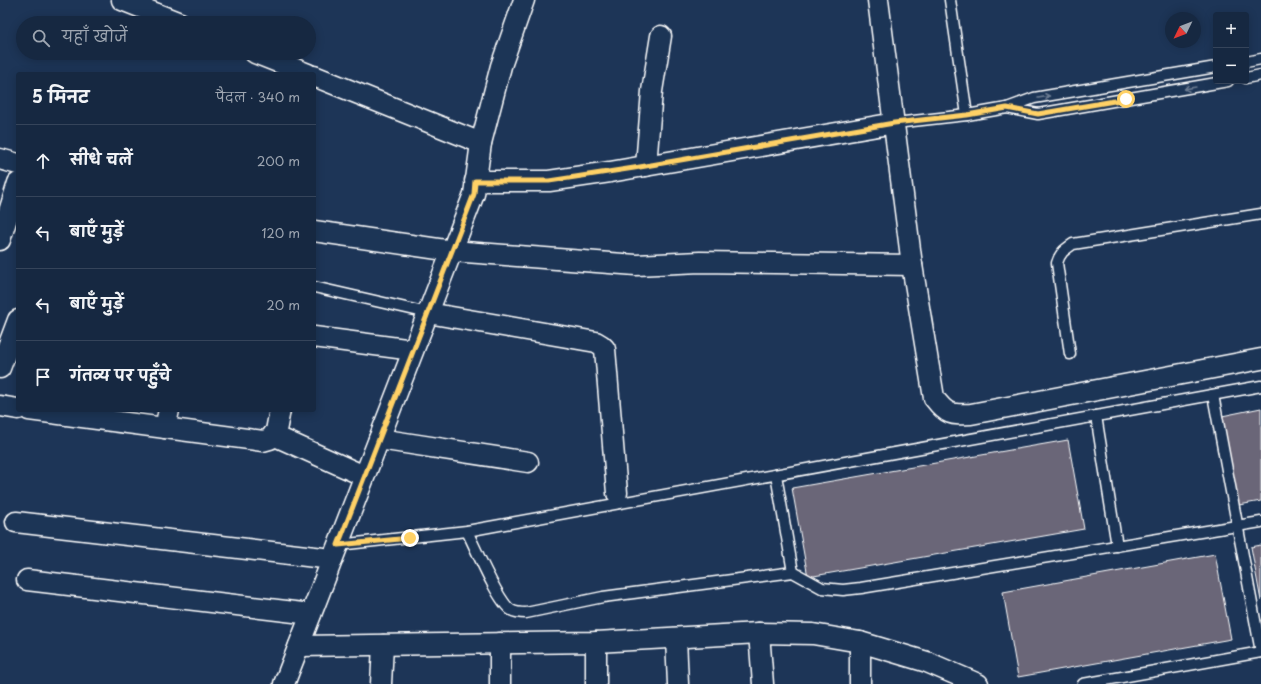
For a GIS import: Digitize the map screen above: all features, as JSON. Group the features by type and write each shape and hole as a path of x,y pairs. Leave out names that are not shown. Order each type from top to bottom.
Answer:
{"street":[{"path":"122,0 162,16"},
{"path":"284,684 474,194 481,142 501,66 524,0"},
{"path":"878,0 912,266 934,398 943,410 955,415 972,414 1261,359"},
{"path":"646,166 652,91 661,36"},
{"path":"273,60 303,72"},
{"path":"316,77 481,142"},
{"path":"475,181 549,181 646,166 894,123"},
{"path":"0,159 16,163"},
{"path":"0,240 16,189"},
{"path":"316,231 452,252 636,265 700,262 912,266"},
{"path":"428,313 596,342 602,345 605,349 618,493"},
{"path":"0,368 16,325"},
{"path":"316,337 413,350"},
{"path":"0,406 16,409"},
{"path":"60,412 167,419 263,441 270,439 276,431 280,412"},
{"path":"273,434 364,476"},
{"path":"379,439 528,462"},
{"path":"16,522 335,552"},
{"path":"27,580 311,614"},
{"path":"299,646 596,642 759,634 813,634 860,642 927,662 978,684"},
{"path":"759,634 763,684"},
{"path":"676,638 678,684"},
{"path":"596,642 596,684"},
{"path":"860,642 860,684"},
{"path":"500,643 500,684"},
{"path":"381,684 383,645"}],"lane":[{"path":"950,0 967,115"},
{"path":"1249,61 1261,59"},
{"path":"894,123 967,115 1007,108 1034,98 1213,68"},
{"path":"1249,77 1261,75"},
{"path":"1007,108 1038,114 1213,84"},
{"path":"1070,354 1058,262 1059,255 1063,250 1073,244 1261,214"},
{"path":"316,287 428,313"},
{"path":"335,552 467,531 1261,386"},
{"path":"1083,684 1261,652 1213,394"},
{"path":"1096,416 1116,546"},
{"path":"776,475 793,572"},
{"path":"467,531 498,594 505,605 512,610 526,612 603,597 793,572 822,588 842,590 861,588 1261,522"}],"building":[{"path":"1261,408 1261,501 1239,505 1222,416"},
{"path":"1068,440 1084,529 808,577 792,488"},
{"path":"1261,545 1261,601 1251,547"},
{"path":"1215,554 1231,639 1018,677 1003,592"}],"route":[{"path":"410,538 338,545 474,194 475,181 549,181 634,168 894,123 967,115 1007,108 1038,114 1126,99"}]}
